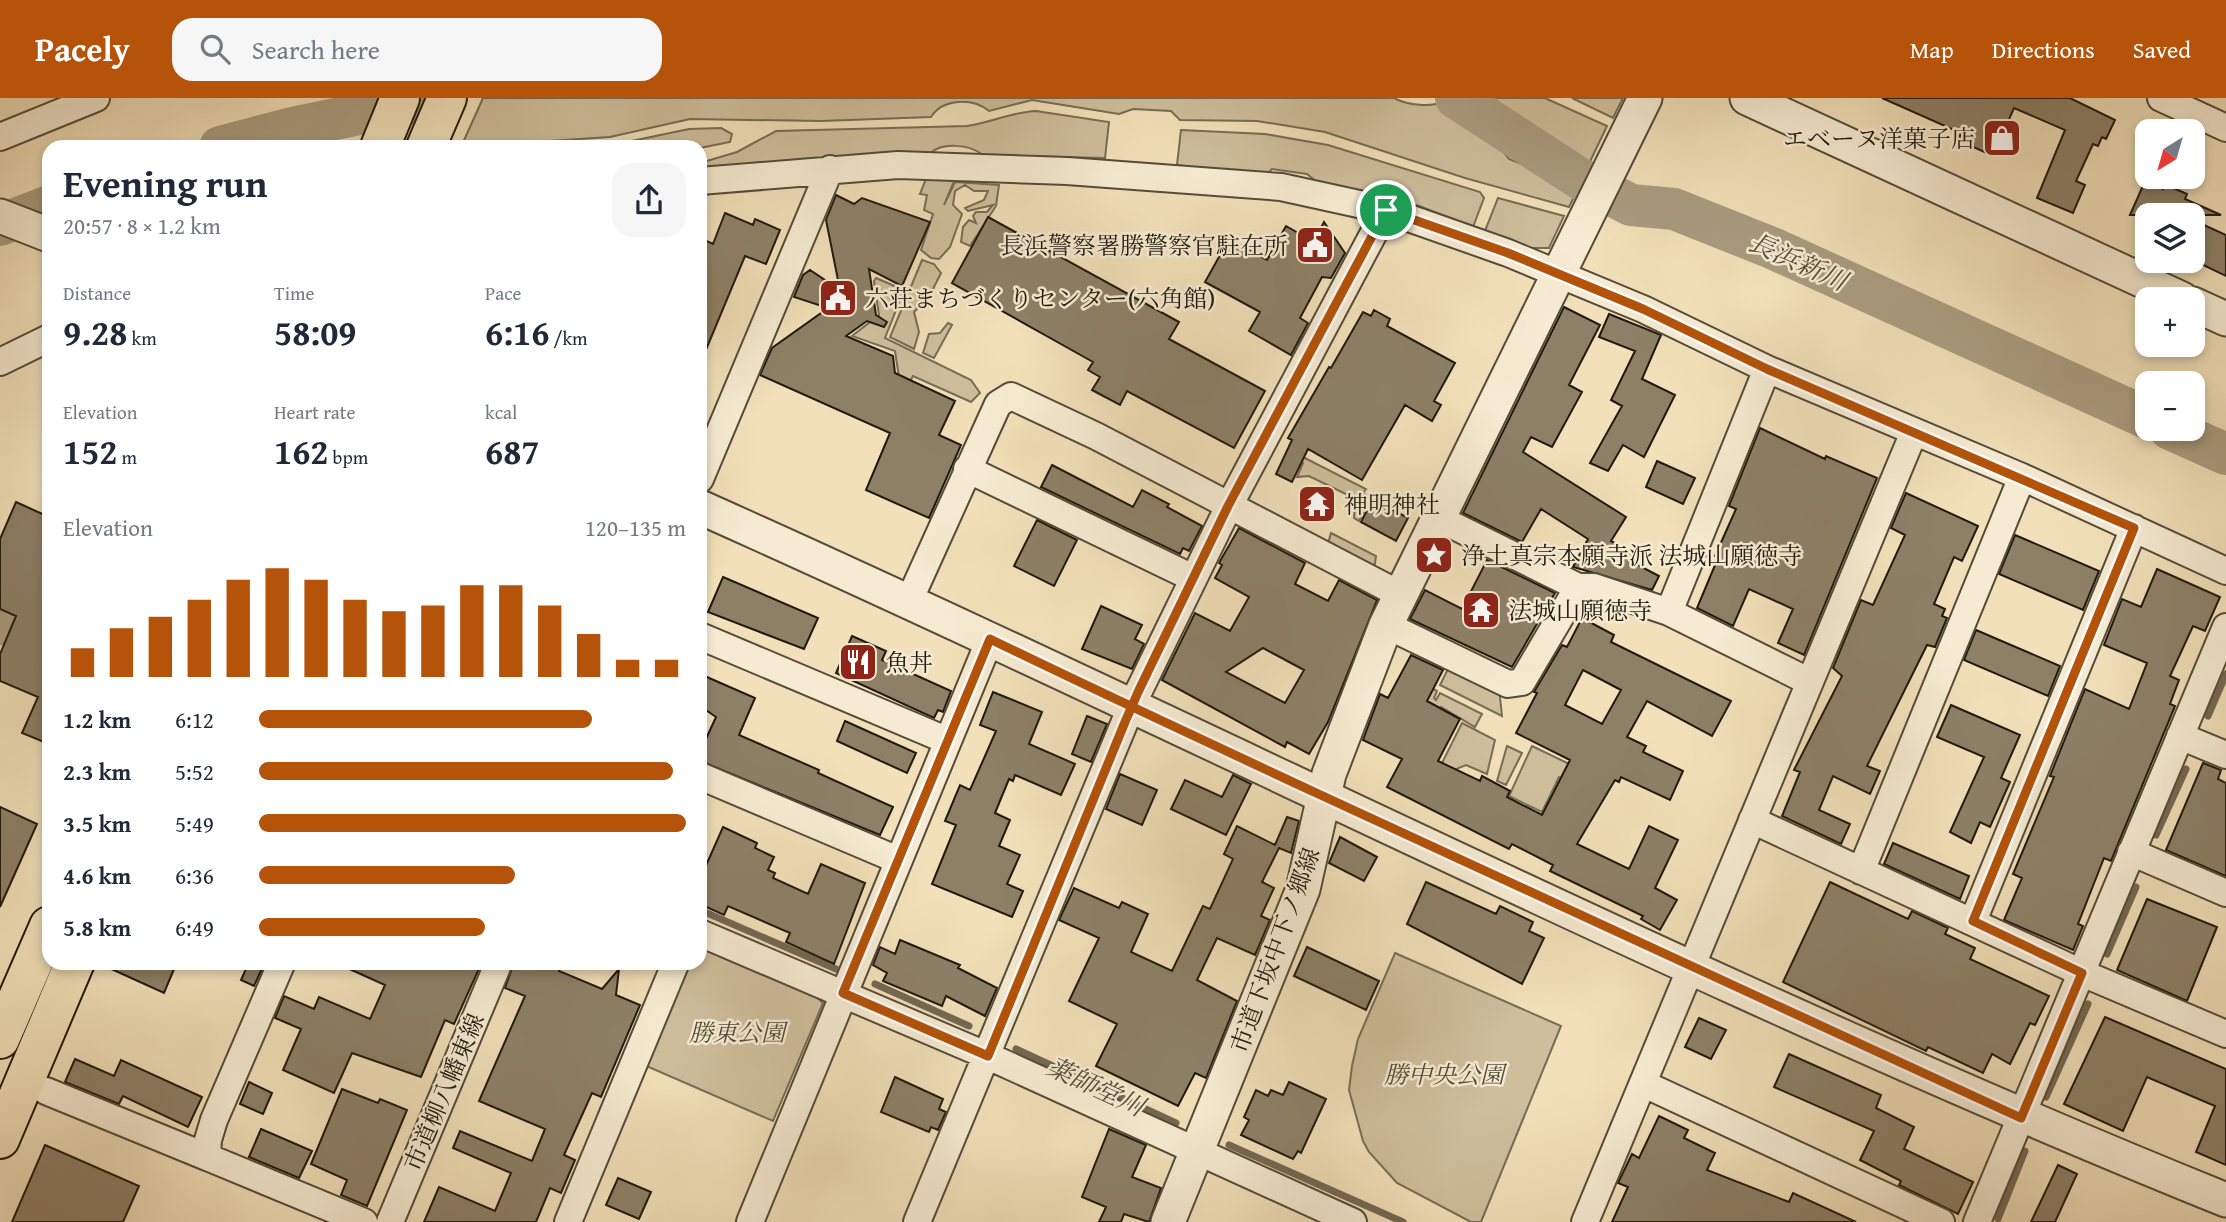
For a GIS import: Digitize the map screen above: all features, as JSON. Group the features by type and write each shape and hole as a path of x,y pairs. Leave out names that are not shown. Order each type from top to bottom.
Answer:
{"highway":[{"path":"383,140 400,98"},
{"path":"429,140 447,98"},
{"path":"0,1039 42,942"},
{"path":"0,1139 72,970"}],"street":[{"path":"0,137 96,98"},
{"name":"市道下坂中下ノ郷線","path":"1168,1222 1303,889 1329,774 1386,625 1645,98"},
{"path":"1747,98 2156,287"},
{"path":"2161,98 2226,128"},
{"path":"707,180 898,165 1067,171 1281,187 1386,210 1508,253 1563,266 1643,309 1767,369 2022,477 2226,570"},
{"path":"707,462 830,169"},
{"path":"917,1222 1131,707 1228,506 1386,210"},
{"path":"0,216 42,232"},
{"path":"2205,309 2226,319"},
{"path":"0,362 42,341"},
{"path":"1669,611 1767,369"},
{"path":"909,601 998,404 1006,398 1016,397 1401,596"},
{"path":"1585,1222 1914,432"},
{"path":"967,469 1194,578"},
{"path":"1861,871 2022,477"},
{"path":"707,510 909,601 1131,707 2021,1118 2226,1200"},
{"path":"1440,519 1578,587 1594,587 1669,611 1810,682"},
{"path":"1973,921 2134,528"},
{"path":"1386,625 1504,683 1522,682 1578,587"},
{"path":"1977,1222 2226,627"},
{"path":"707,639 946,740"},
{"path":"750,1222 946,740 990,639"},
{"path":"2180,736 2226,755"},
{"path":"707,779 898,860"},
{"path":"1752,820 2082,973 2226,1034"},
{"path":"2131,852 2226,893"},
{"path":"707,936 988,1056 1353,1222"},
{"path":"207,1157 208,1140 214,1120 279,970"},
{"name":"市道柳八幡東線","path":"390,1222 496,970"},
{"path":"568,1222 673,970"},
{"path":"1644,1084 1941,1222"},
{"path":"46,1091 364,1222"}],"green space":[{"path":"483,98 1394,98 1426,105 1445,101 1504,133 1502,150 1509,159 1579,187 1569,207 1465,178 1325,132 1257,121 1180,120 1171,111 1133,109 1119,114 1032,100 989,111 967,102 950,103 931,117 821,121 690,119 610,137 464,140"},
{"path":"1465,98 1545,98 1607,126 1585,172 1514,122"},
{"path":"1572,98 1623,98 1613,118"},
{"path":"1036,111 1109,122 1105,158 983,155 963,147 948,146 929,154 707,169 707,161 737,152 776,131 967,126"},
{"path":"721,128 732,134 730,142 707,147 707,140 636,140 689,129"},
{"path":"1181,130 1265,134 1328,145 1480,192 1484,198 1473,227 1419,206 1317,182 1307,174 1272,169 1265,176 1177,165"},
{"path":"926,179 955,179 944,205 955,182 999,185 996,206 970,246 961,242 963,227 969,220 976,223 973,216 976,212 987,212 993,205 968,211 965,208 984,200 988,191 974,191 965,185 955,191 953,205 962,214 950,247 939,259 931,258 921,250 933,214 924,210 927,195 920,194"},
{"path":"1498,198 1564,216 1549,248 1529,248 1485,231"},
{"path":"922,260 934,264 941,273 930,295 914,312 919,332 914,349 890,337"},
{"path":"876,278 904,290 885,338 971,380 980,393 971,402 913,376 907,387 900,384 895,351 852,336 879,315 874,281"},
{"path":"948,323 952,325 934,358 923,353 929,334 940,333"},
{"path":"1291,451 1366,489 1363,493 1371,498 1359,521 1354,518 1355,502 1352,497 1309,476 1297,477 1303,463 1289,457"},
{"path":"1331,533 1376,556 1374,570 1327,547"},
{"path":"1451,663 1499,688 1502,716 1440,685"},
{"path":"1407,675 1437,691 1434,698 1436,700 1440,693 1482,714 1475,727 1441,707 1421,746"},
{"path":"1462,723 1495,740 1487,774 1466,765 1454,770 1442,763"},
{"path":"1507,746 1522,753 1506,785 1497,781"},
{"path":"1532,746 1592,775 1585,789 1559,777 1542,812 1509,796"},
{"name":"勝東公園","path":"707,946 809,990 823,1003 773,1121 644,1065 683,970 707,970"},
{"name":"勝中央公園","path":"1395,953 1561,1026 1481,1222 1471,1222 1397,1183 1369,1152 1363,1141 1349,1090 1352,1066 1358,1039"}],"building":[{"path":"1882,98 2070,98 2115,120 2106,139 2102,137 2098,146 2093,144 2076,181 2085,185 2073,213 2037,198 2065,130 2014,108 1993,156 1958,140 1961,133"},
{"path":"2141,189 2176,189 2187,194 2185,199 2194,203 2135,203"},
{"path":"836,195 854,204 862,198 930,222 902,286 869,269 876,315 887,322 884,327 867,321 846,336 893,356 895,373 955,401 939,435 961,445 929,518 866,490 890,433 760,375 772,348 828,308 794,297 803,275 810,270 840,290 826,220"},
{"path":"2205,208 2221,215 2205,215"},
{"path":"725,213 753,225 755,219 780,230 766,264 745,256 707,347 707,241 713,244"},
{"path":"988,217 1179,322 1169,339 1265,391 1234,448 1127,391 1120,405 1092,390 1100,377 1088,370 1093,362 952,283"},
{"path":"1324,222 1345,253 1331,278 1322,277 1300,318 1308,323 1291,355 1249,331 1260,312 1205,282 1229,239 1267,260 1286,226 1314,242"},
{"path":"2205,225 2226,235 2226,276 2205,266"},
{"path":"1564,307 1600,325 1569,385 1582,392 1552,447 1531,437 1523,452 1626,517 1611,541 1636,554 1632,562 1659,576 1652,590 1573,567 1588,539 1541,509 1522,542 1463,513"},
{"path":"1374,310 1390,319 1387,326 1455,363 1434,401 1441,405 1432,421 1405,405 1362,480 1308,449 1292,482 1276,474 1292,440 1288,438 1329,367 1331,368 1363,312 1371,316"},
{"path":"1609,314 1661,335 1642,379 1675,395 1644,457 1623,445 1608,471 1590,463 1622,406 1611,400 1635,351 1599,337"},
{"path":"1760,428 1825,459 1826,456 1877,478 1804,655 1778,643 1793,609 1749,589 1733,626 1697,608 1718,558 1715,556 1736,509 1729,506"},
{"path":"1657,461 1695,478 1683,504 1646,487"},
{"path":"1052,465 1133,507 1142,490 1202,526 1189,551 1183,548 1180,554 1041,487"},
{"path":"1906,493 1978,526 1962,561 1954,557 1934,604 1945,609 1942,616 1947,618 1935,647 1927,645 1867,766 1880,771 1870,794 1833,776 1819,810 1850,824 1841,844 1782,816 1800,772 1794,770 1842,676 1833,668 1861,600 1873,605 1905,535 1891,528"},
{"path":"1373,499 1408,518 1396,541 1361,522"},
{"path":"16,502 42,514 42,741 22,733 38,697 0,681 0,654 16,616 0,609 0,539"},
{"path":"1037,520 1077,540 1054,586 1014,566"},
{"path":"1239,528 1305,563 1295,584 1328,601 1339,580 1377,600 1328,722 1309,754 1287,742 1285,747 1162,680 1195,613 1230,631 1249,597 1215,578 1222,565 1219,563","holes":["1263,648 1304,670 1285,703 1226,672"]},
{"path":"2015,535 2099,571 2083,610 1999,574"},
{"path":"1487,560 1555,593 1512,667 1410,619 1425,590 1462,609"},
{"path":"2157,569 2220,597 2205,631 2193,626 2170,676 2179,680 2170,704 2175,706 2111,861 2104,858 2078,924 2083,926 2073,950 2004,920 2022,878 2013,874 2054,777 2050,776 2085,689 2129,709 2147,663 2104,645 2122,599 2141,607"},
{"path":"723,577 818,618 804,649 708,612"},
{"path":"1101,606 1142,625 1135,639 1144,644 1132,669 1082,649"},
{"path":"1582,618 1614,635 1611,642 1731,701 1712,736 1647,701 1627,737 1646,746 1643,752 1683,771 1670,800 1621,777 1619,782 1615,780 1577,844 1629,869 1649,826 1678,840 1655,888 1677,900 1660,930 1641,919 1643,916 1550,871 1553,865 1512,844 1509,849 1387,787 1402,759 1363,740 1380,694 1388,698 1411,655 1443,670 1427,701 1460,719 1438,761 1480,781 1482,776 1510,791 1507,797 1542,815 1570,760 1516,733 1537,693 1534,692 1562,645 1567,647","holes":["1583,670 1621,690 1602,724 1565,705"]},
{"path":"1976,630 2060,666 2048,696 1964,660"},
{"path":"852,636 886,651 882,660 951,691 943,712 938,710 934,718 836,673"},
{"path":"707,677 755,698 739,735 819,770 818,773 893,807 880,835 707,764 707,737 716,717 707,711"},
{"path":"993,692 1042,712 1029,744 1075,764 1061,795 1015,775 1013,781 1009,779 995,813 1010,820 999,846 1020,855 1007,884 1023,891 1012,917 932,884 956,825 945,821 960,785 970,790 996,731 980,725"},
{"path":"1951,705 2020,735 2001,778 2010,782 1990,827 1980,822 1971,843 1950,832 1984,757 1937,737"},
{"path":"1087,716 1107,724 1091,762 1072,754"},
{"path":"845,721 916,753 907,773 837,741"},
{"path":"2203,763 2221,770 2218,779 2226,783 2226,876 2166,850"},
{"path":"1120,774 1157,790 1142,825 1106,809"},
{"path":"1233,775 1251,784 1226,835 1171,809 1185,780 1222,797"},
{"path":"0,807 37,824 0,907"},
{"path":"1287,817 1299,821 1291,853 1279,848 1262,882 1274,888 1261,916 1270,920 1255,955 1217,938 1197,980 1237,1001 1206,1078 1195,1073 1178,1106 1096,1066 1117,1024 1069,1001 1099,938 1059,920 1074,888 1119,908 1122,902 1148,914 1131,952 1172,971 1203,906 1210,909 1233,859 1224,854 1237,826 1275,845"},
{"path":"723,827 757,843 755,848 774,857 768,870 775,873 773,878 808,894 821,864 865,883 834,964 786,942 790,933 728,906 724,915 707,907 707,863"},
{"path":"1340,837 1377,857 1364,881 1329,863"},
{"path":"1893,843 1969,876 1960,899 1884,864"},
{"path":"1426,882 1496,914 1500,906 1533,922 1529,931 1544,938 1522,984 1407,924"},
{"path":"1830,882 1908,919 1912,911 1948,928 1945,934 1975,948 1970,959 2049,996 2035,1025 2030,1023 2010,1064 1992,1054 1983,1073 1928,1047 1926,1051 1783,982"},
{"path":"2147,899 2217,927 2187,1001 2117,970"},
{"path":"900,940 960,965 958,968 997,988 985,1016 946,996 942,1006 883,981 887,973 873,965 880,947 895,954"},
{"path":"1307,947 1379,981 1366,1010 1294,976"},
{"path":"114,970 174,970 164,993"},
{"path":"245,970 261,970 254,986 241,980"},
{"path":"352,970 478,970 454,1024 445,1020 421,1077 352,1053 334,1093 283,1070 301,1029 275,1018 284,996 314,1009 319,997 370,1019 385,985"},
{"path":"511,970 559,970 602,989 619,970 616,995 640,1005 601,1097 592,1093 564,1155 575,1160 561,1193 550,1188 536,1222 424,1222 439,1187 495,1211 511,1173 453,1148 460,1131 532,1161 545,1129 479,1101 525,996 505,988"},
{"path":"2105,1017 2226,1069 2226,1165 2196,1152 2215,1106 2147,1077 2123,1131 2064,1104"},
{"path":"1699,1018 1726,1030 1711,1059 1685,1047"},
{"path":"1789,1054 1881,1095 1876,1108 1914,1127 1904,1149 1973,1182 1958,1214 1899,1185 1901,1181 1860,1160 1874,1131 1774,1087"},
{"path":"75,1059 114,1076 121,1060 202,1097 188,1127 123,1096 119,1104 65,1082"},
{"path":"895,1077 943,1099 939,1109 946,1112 938,1130 931,1127 929,1132 881,1112"},
{"path":"249,1082 272,1093 263,1114 240,1104"},
{"path":"1289,1082 1326,1099 1301,1153 1298,1151 1293,1159 1241,1135 1249,1120 1244,1117 1256,1090 1268,1096 1271,1090 1283,1095"},
{"path":"342,1089 378,1103 380,1099 407,1110 367,1206 341,1195 347,1180 311,1164"},
{"path":"1659,1116 1688,1130 1684,1138 1715,1153 1707,1170 1789,1202 1793,1193 1856,1222 1612,1222 1628,1187 1618,1183 1632,1154 1639,1158"},
{"path":"261,1129 312,1151 299,1178 249,1157"},
{"path":"1109,1129 1146,1145 1132,1177 1161,1188 1149,1222 1124,1214 1121,1222 1099,1222 1106,1207 1082,1197"},
{"path":"45,1145 139,1186 123,1222 12,1222"},
{"path":"2058,1165 2077,1174 2055,1222 2031,1222"},
{"path":"618,1178 651,1192 639,1219 606,1205"}],"waterway":[{"name":"長浜新川","path":"247,140 437,98"},
{"name":"長浜新川","path":"1456,98 1582,180 1631,205 1674,209 1772,248 2135,413"},
{"name":"長浜新川","path":"0,225 42,209"},
{"name":"長浜新川","path":"2197,441 2226,454"},
{"name":"薬師堂川","path":"0,622 42,640"},
{"name":"薬師堂川","path":"2208,716 2226,674"},
{"name":"薬師堂川","path":"2156,835 2186,769"},
{"name":"薬師堂川","path":"2107,954 2136,887"},
{"name":"薬師堂川","path":"707,913 836,969"},
{"name":"薬師堂川","path":"875,984 969,1026"},
{"name":"薬師堂川","path":"2046,1097 2088,1004"},
{"name":"薬師堂川","path":"1016,1049 1176,1123"},
{"name":"薬師堂川","path":"1229,1145 1403,1222"},
{"name":"薬師堂川","path":"1998,1219 2025,1151"}],"place":[{"name":"エベーヌ洋菓子店","path":"2002,138"},
{"name":"長浜警察署勝警察官駐在所","path":"1315,245"},
{"name":"六荘まちづくりセンター(六角館)","path":"838,298"},
{"name":"神明神社","path":"1317,504"},
{"name":"浄土真宗本願寺派 法城山願徳寺","path":"1434,555"},
{"name":"法城山願徳寺","path":"1481,610"},
{"name":"魚丼","path":"858,662"}],"route":[{"path":"1386,210 1228,506 1131,707 988,1056 843,993 990,639 1131,707 1292,782 2021,1118 2082,973 1973,921 2134,528 2022,477 1767,369 1643,309 1508,253 1386,210"}]}
